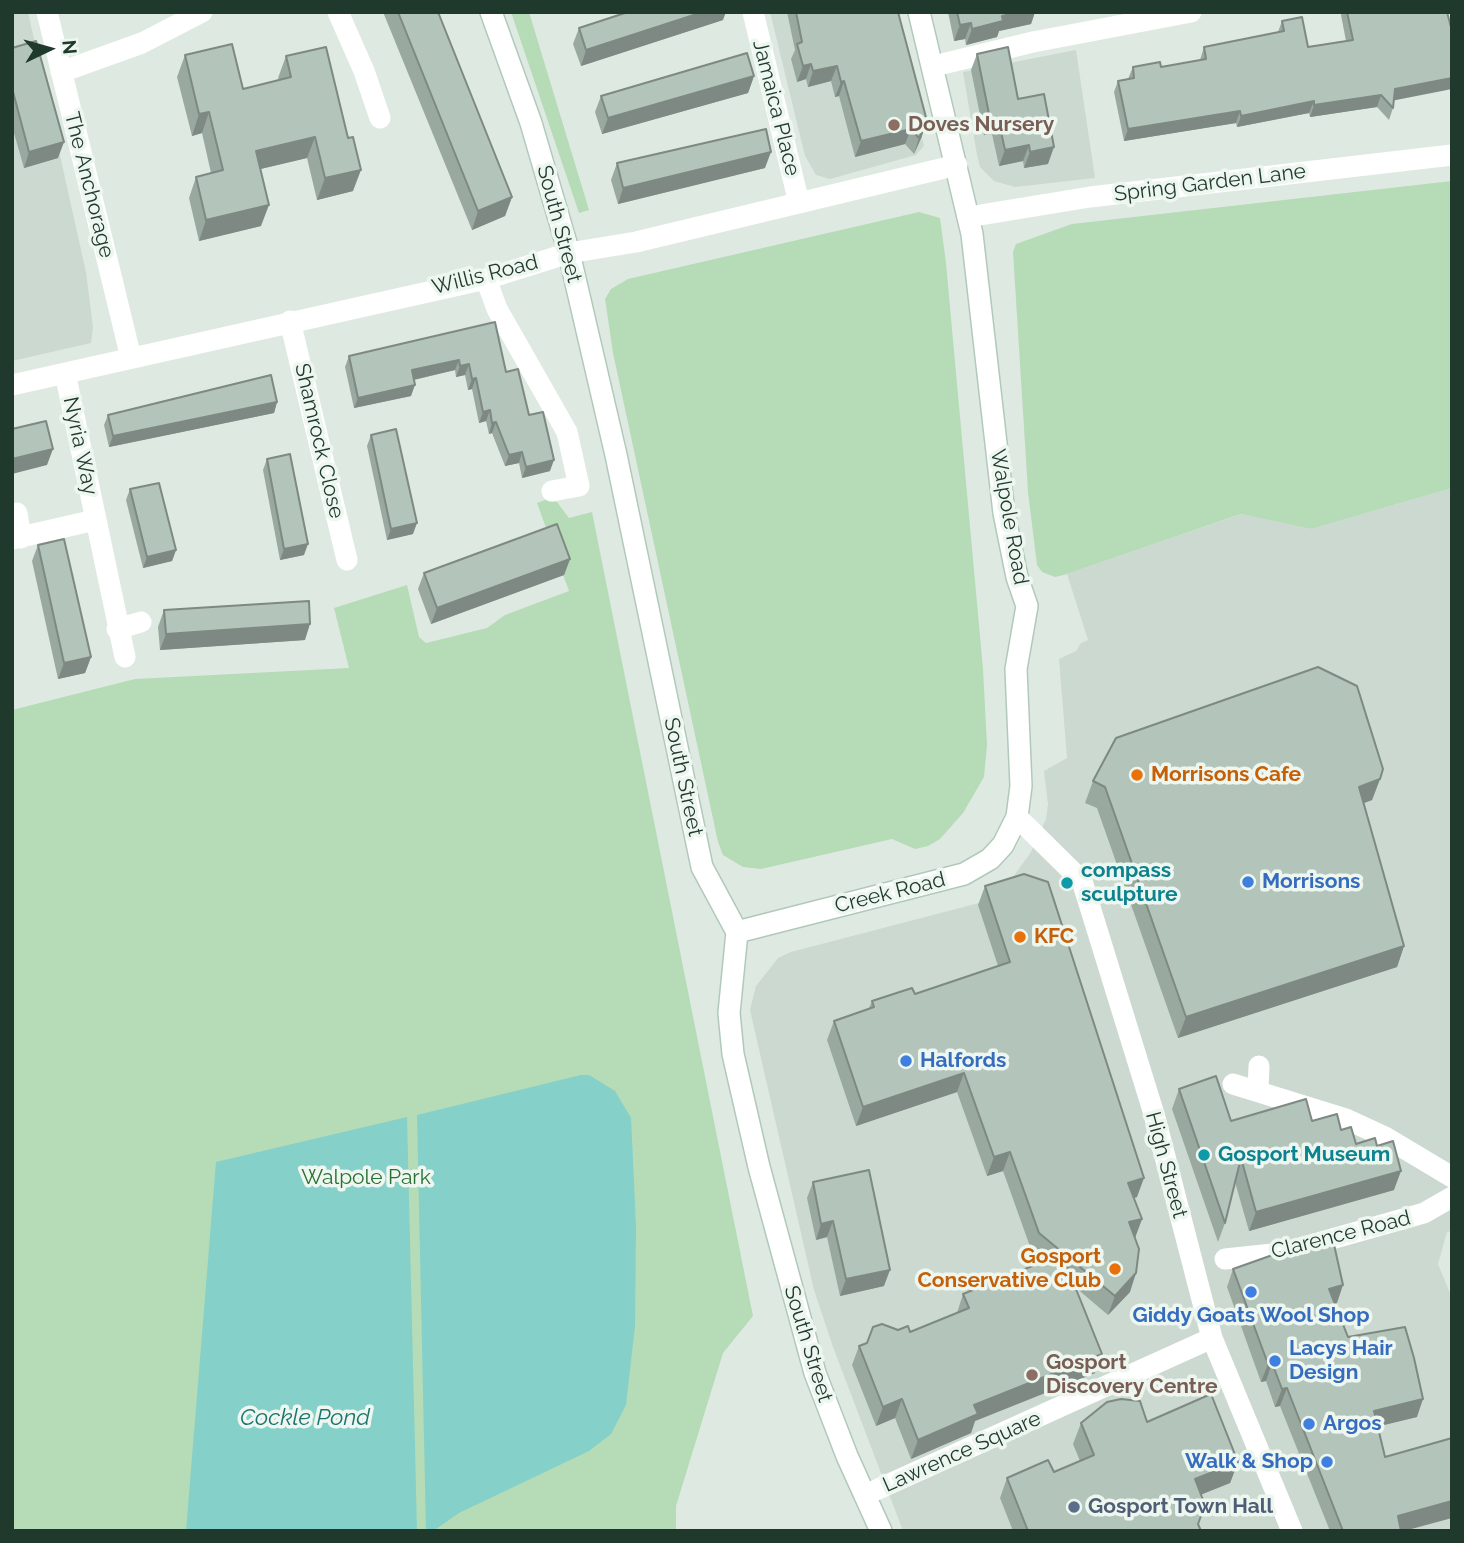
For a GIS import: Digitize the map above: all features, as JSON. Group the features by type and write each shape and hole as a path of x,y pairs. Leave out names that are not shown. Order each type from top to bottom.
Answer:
{"street":[{"name":"The Anchorage","path":"47,12 131,358"},
{"path":"61,72 142,44 202,12"},
{"path":"338,12 372,109"},
{"name":"South Street","path":"491,12 531,123 569,253 616,455 702,867 737,932 729,1013 733,1054 804,1340 846,1456 881,1531"},
{"name":"Jamaica Place","path":"753,12 799,203"},
{"name":"Walpole Road","path":"919,12 968,217 1004,513 1017,577 1027,606 1016,669 1021,786 1017,817"},
{"path":"934,66 1033,41 1191,12"},
{"name":"Spring Garden Lane","path":"968,217 1090,197 1452,155"},
{"name":"Willis Road","path":"12,385 486,279 569,253 636,242 957,165"},
{"path":"486,279 497,309 562,419 570,442 581,496 552,491"},
{"name":"Shamrock Close","path":"290,321 347,560"},
{"name":"Nyria Way","path":"65,373 125,657"},
{"path":"16,538 17,513"},
{"name":"Nyria Way","path":"16,538 95,520"},
{"path":"117,629 141,622"},
{"name":"Creek Road","path":"737,932 964,874 990,859 1003,845 1017,817"},
{"name":"High Street","path":"1017,817 1082,881 1153,1114 1212,1339 1292,1531"},
{"path":"1258,1090 1259,1066"},
{"path":"1233,1084 1346,1119 1385,1137 1452,1177"},
{"name":"Clarence Road","path":"1225,1259 1282,1253 1424,1213 1452,1196"},
{"name":"Lawrence Square","path":"865,1495 1212,1339"}],"shaded area":[{"path":"12,12 28,12 86,272 93,327 91,343 12,361"},
{"path":"770,12 891,12 924,146 916,155 830,179 816,175 805,156"},
{"path":"1076,50 1095,178 1015,187 994,181 980,167 963,72"},
{"path":"1452,488 1452,1231 1447,1232 1438,1264 1452,1298 1452,1531 903,1531 814,1290 750,1010 756,986 778,958 791,952 998,898 1031,852 1046,819 1048,804 1044,771 1067,758 1059,659 1076,651 1081,643 1088,640 1067,574 1242,514 1311,529"}],"green space":[{"path":"511,12 529,12 589,210 579,213"},
{"path":"1452,181 1452,488 1311,529 1241,514 1067,574 1055,577 1042,572 1037,565 1028,492 1013,252 1016,244 1072,224"},
{"path":"919,212 940,218 946,263 983,669 987,745 984,777 963,813 940,839 928,846 915,849 892,839 761,869 743,867 723,855 718,842 613,353 605,299 611,289 628,279"},
{"name":"Walpole Park","path":"545,500 557,502 569,518 592,512 753,1316 723,1353 676,1506 676,1531 12,1531 12,710 135,679 349,668 334,608 407,585 419,637 426,643 487,628 505,615 569,591 537,503"}],"water":[{"path":"589,1075 615,1091 631,1118 636,1226 635,1326 626,1405 611,1434 589,1451 459,1513 433,1531 426,1531 417,1115"},
{"name":"Cockle Pond","path":"407,1117 417,1531 186,1531 216,1162"}],"building":[{"path":"398,12 438,12 512,197 478,211"},
{"path":"628,12 703,12 586,50 579,28"},
{"path":"796,12 898,12 927,121 919,138 911,129 861,141 837,66 813,71 811,64 803,66 797,44 802,42"},
{"path":"957,12 1019,12 1002,16 1003,21 972,29 971,23 960,25"},
{"path":"1347,12 1447,12 1452,31 1452,78 1395,89 1393,108 1381,95 1314,105 1314,101 1241,116 1240,111 1128,129 1118,81 1134,78 1133,67 1160,62 1161,67 1206,59 1204,47 1284,31 1282,21 1302,17 1308,47 1353,40"},
{"path":"36,41 64,142 29,152 12,88 12,48"},
{"path":"232,44 243,89 291,77 286,56 326,47 348,138 353,137 361,170 325,178 315,137 256,151 269,205 206,220 196,177 223,170 209,112 199,114 185,55"},
{"path":"1008,47 1018,99 1044,94 1054,147 1030,152 1029,145 1005,150 998,118 990,119 977,54"},
{"path":"747,53 754,76 608,118 601,96"},
{"path":"766,129 771,152 623,188 617,163"},
{"path":"495,322 506,372 518,369 529,415 543,412 554,460 526,467 522,452 509,455 496,422 492,423 490,410 483,412 476,378 472,379 469,364 460,366 459,360 412,370 415,385 358,398 349,356"},
{"path":"271,375 277,402 113,436 108,415"},
{"path":"46,421 53,449 12,459 12,429"},
{"path":"396,429 417,523 391,529 371,435"},
{"path":"290,454 308,544 284,549 267,459"},
{"path":"159,483 176,550 147,557 130,489"},
{"path":"557,524 570,559 437,608 424,573"},
{"path":"64,539 91,657 64,663 38,545"},
{"path":"309,601 310,624 166,634 164,610"},
{"name":"Morrisons","path":"1318,667 1357,686 1383,769 1380,779 1359,787 1404,946 1186,1017 1105,787 1093,781 1116,738"},
{"path":"1024,874 1048,882 1144,1178 1128,1183 1142,1219 1129,1222 1139,1249 1136,1273 1115,1296 1039,1233 1010,1152 994,1157 964,1073 863,1107 834,1021 874,1007 872,1001 912,988 915,994 1010,962 985,886"},
{"path":"1216,1076 1231,1121 1306,1099 1312,1121 1337,1114 1341,1130 1351,1127 1356,1144 1375,1138 1377,1146 1393,1141 1401,1171 1256,1212 1241,1158 1225,1223 1179,1089"},
{"path":"869,1170 890,1270 846,1279 833,1221 821,1224 813,1182"},
{"path":"1333,1240 1343,1285 1329,1289 1348,1337 1405,1327 1414,1358 1423,1399 1374,1411 1385,1457 1452,1438 1452,1501 1398,1516 1401,1531 1343,1531 1287,1388 1282,1389 1272,1363 1268,1364 1233,1269 1281,1252"},
{"path":"1062,1254 1102,1354 974,1405 978,1414 918,1440 902,1399 883,1407 859,1346 867,1343 873,1327 882,1324 898,1330 908,1326 910,1332 969,1308 963,1294"},
{"path":"1211,1394 1238,1462 1195,1479 1205,1505 1198,1524 1201,1531 1028,1531 1007,1478 1048,1460 1054,1472 1094,1455 1081,1423 1107,1402 1121,1399 1140,1401 1147,1422"}],"place":[{"name":"Doves Nursery","path":"894,125"},
{"name":"Morrisons Cafe","path":"1137,775"},
{"name":"Morrisons","path":"1248,882"},
{"name":"compass sculpture","path":"1067,883"},
{"name":"KFC","path":"1020,937"},
{"name":"Halfords","path":"906,1061"},
{"name":"Gosport Museum","path":"1204,1155"},
{"name":"Gosport Conservative Club","path":"1115,1269"},
{"name":"Giddy Goats Wool Shop","path":"1251,1292"},
{"name":"Lacys Hair Design","path":"1275,1361"},
{"name":"Gosport Discovery Centre","path":"1032,1375"},
{"name":"Argos","path":"1309,1424"},
{"name":"Walk & Shop","path":"1327,1462"},
{"name":"Gosport Town Hall","path":"1074,1507"}]}
